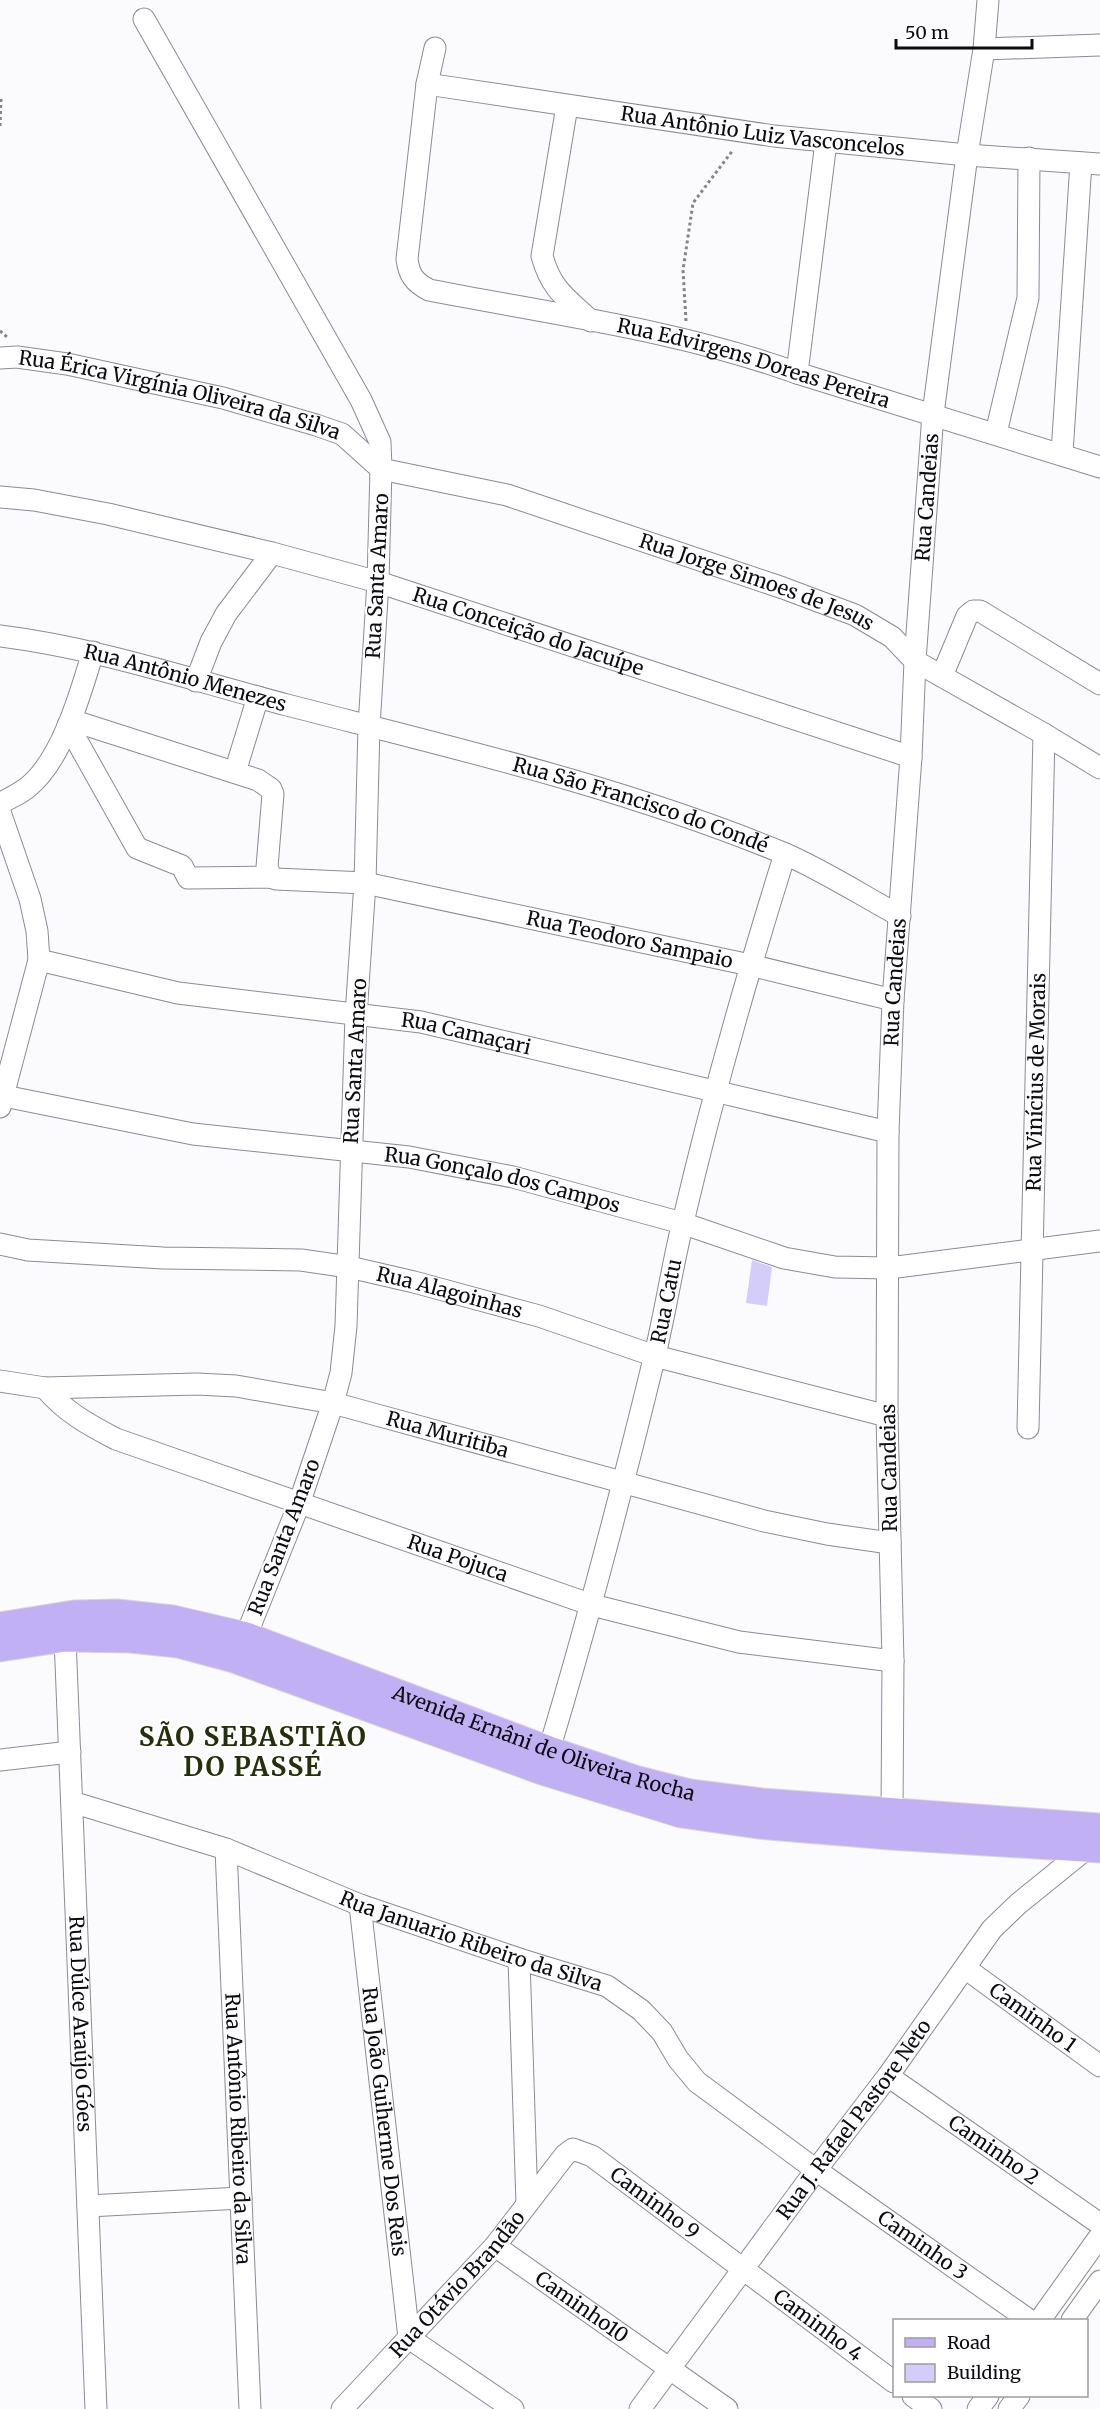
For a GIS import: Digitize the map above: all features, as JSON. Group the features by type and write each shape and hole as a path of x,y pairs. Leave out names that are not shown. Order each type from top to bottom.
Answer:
{"main road":[{"name":"Avenida Ernâni de Oliveira Rocha","path":"0,1626 74,1614 117,1613 173,1619 246,1636 549,1750 634,1779 690,1793 762,1802 892,1813 1095,1842"},
{"name":"Avenida Ernâni de Oliveira Rocha","path":"0,1648 66,1638 130,1639 178,1644 234,1659 542,1771 681,1814 769,1826 1095,1842"}],"street":[{"name":"Rua Candeias","path":"892,1813 893,1661 887,1416 888,1132 893,1000 933,414 967,155 984,49 988,0"},
{"name":"Rua Santa Amaro","path":"144,20 361,400 380,442 378,582 369,726 365,883 356,1015 349,1267 341,1373 299,1504 246,1636"},
{"path":"984,49 1100,45"},
{"path":"427,84 435,48"},
{"name":"Rua Antônio Luiz Vasconcelos","path":"427,84 826,142 1090,163"},
{"name":"Rua Edvirgens Doreas Pereira","path":"427,84 407,259 408,273 417,283 429,290 683,339 752,357 797,373 1062,453 1100,467"},
{"path":"567,106 542,256 548,274 558,292 591,321"},
{"path":"797,373 826,142"},
{"path":"996,433 1028,298 1029,158"},
{"path":"1062,453 1090,163"},
{"name":"Rua Érica Virgínia Oliveira da Silva","path":"0,358 17,357 67,364 223,398 316,425 342,434 381,469"},
{"name":"Rua Jorge Simoes de Jesus","path":"381,469 507,495 783,588 855,615 892,637 915,661 1100,768"},
{"name":"Rua Conceição do Jacuípe","path":"0,497 34,500 108,514 272,553 378,582 911,757"},
{"path":"196,681 211,642 226,614 272,553"},
{"path":"942,676 967,616 973,611 980,611 1100,684"},
{"name":"Rua Antônio Menezes","path":"0,636 44,641 93,652 369,726"},
{"path":"0,804 30,786 51,758 70,722 93,652"},
{"path":"235,772 258,697"},
{"path":"70,722 235,772 258,780 271,789 273,794 267,867 271,877"},
{"name":"Rua Teodoro Sampaio","path":"70,722 137,848 182,866 188,878 271,877 365,883 750,965 893,1000"},
{"name":"Rua São Francisco do Condé","path":"369,726 507,760 674,813 785,854 900,916"},
{"name":"Rua Vinícius de Morais","path":"1028,1428 1044,734"},
{"path":"0,812 30,899 37,931 39,960 8,1044 2,1102"},
{"name":"Rua Catu","path":"549,1750 592,1605 624,1482 655,1356 682,1223 716,1091 750,965 785,854"},
{"name":"Rua Camaçari","path":"39,960 178,993 421,1022 888,1132"},
{"name":"Rua Gonçalo dos Campos","path":"2,1102 193,1134 409,1157 513,1177 682,1223 784,1258 835,1266 889,1268 1100,1241"},
{"name":"Rua Alagoinhas","path":"0,1244 28,1250 163,1258 301,1260 349,1267 539,1316 655,1356 887,1416"},
{"name":"Rua Muritiba","path":"0,1382 45,1388 197,1384 236,1386 333,1403 764,1521 827,1534 890,1543"},
{"name":"Rua Pojuca","path":"45,1388 60,1405 116,1439 592,1605 740,1642 893,1661"},
{"name":"Rua Dúlce Araújo Góes","path":"66,1638 96,2409"},
{"path":"0,1761 70,1752"},
{"name":"Rua Januario Ribeiro da Silva","path":"72,1802 226,1849 360,1905 607,1986 632,2004 662,2032 678,2059 697,2082 816,2170"},
{"name":"Rua J. Rafael Pastore Neto","path":"640,2409 888,2076 992,1929 1018,1904 1095,1842"},
{"name":"Rua Antônio Ribeiro da Silva","path":"226,1849 250,2409"},
{"name":"Rua João Guiherme Dos Reis","path":"360,1905 409,2338"},
{"path":"519,1959 527,2204"},
{"name":"Caminho 1","path":"965,1968 1100,2066"},
{"name":"Caminho 2","path":"888,2076 1100,2224"},
{"name":"Caminho 9","path":"565,2155 573,2149 592,2156 743,2269"},
{"name":"Rua Otávio Brandão","path":"342,2409 495,2246 565,2155"},
{"name":"Caminho 3","path":"816,2170 1028,2319"},
{"path":"88,2206 241,2198"},
{"path":"1041,2319 1100,2236"},
{"name":"Caminho10","path":"495,2246 727,2409"},
{"name":"Caminho 4","path":"743,2269 893,2381"},
{"path":"1073,2319 1100,2281"},
{"path":"409,2338 513,2409"},
{"path":"914,2397 931,2409"},
{"path":"1009,2409 1018,2397"}],"path":[{"path":"0,126 1,99"},
{"path":"683,339 686,321 683,270 693,203 732,153 740,131"}],"building":[{"path":"752,1260 772,1267 767,1306 746,1303"}],"district":[{"name":"SÃO SEBASTIÃO DO PASSÉ","path":"253,1752"}]}
